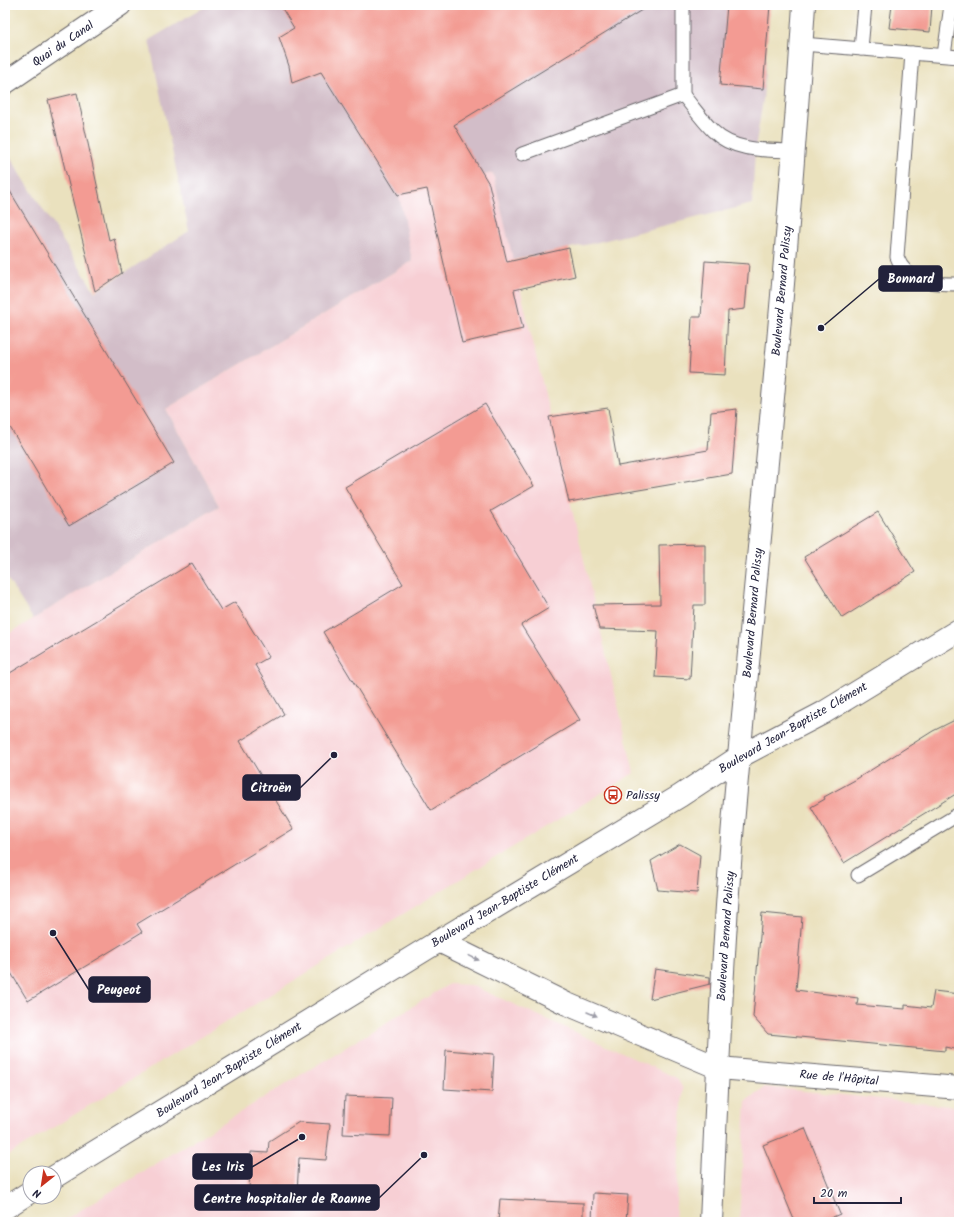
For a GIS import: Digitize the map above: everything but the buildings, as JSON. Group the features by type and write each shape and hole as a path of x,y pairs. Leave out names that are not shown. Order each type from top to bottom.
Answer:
{"main road":[{"name":"Quai du Canal","path":"5,83 120,5"},
{"name":"Boulevard Bernard Palissy","path":"711,1222 719,1068 720,1012 739,757 747,690 795,151 804,5"},
{"name":"Boulevard Jean-Baptiste Clément","path":"62,1172 439,941 680,796 739,757 823,713 959,630"},
{"name":"Rue de l'Hôpital","path":"439,941 567,1004 719,1068 959,1088"},
{"path":"5,1208 22,1197"}],"lane":[{"path":"683,5 683,95 714,132 729,142 755,149 795,151"},
{"path":"861,49 865,5"},
{"path":"944,55 951,5"},
{"path":"802,44 959,56"},
{"path":"912,53 897,257 901,267 911,276 923,282 935,284 959,284"},
{"path":"522,154 683,95"},
{"path":"858,875 959,814"}],"shaded area":[{"path":"208,5 770,5 763,100 755,149 752,204 594,243 513,260 493,173 399,195 412,261 166,409 219,506 33,619 5,575 5,149 95,292 189,231 149,40"},
{"path":"493,173 634,773 5,1157 5,636 219,506 166,409 412,261 398,195"},
{"path":"449,984 471,985 677,1078 683,1089 675,1222 61,1222"},
{"path":"765,1087 959,1107 959,1222 739,1222 746,1101"}],"place":[{"name":"Bonnard","path":"821,328"},
{"name":"Citroën","path":"334,755"},
{"name":"Palissy","path":"613,795"},
{"name":"Peugeot","path":"53,933"},
{"name":"Les Iris","path":"302,1137"},
{"name":"Centre hospitalier de Roanne","path":"424,1155"}]}
